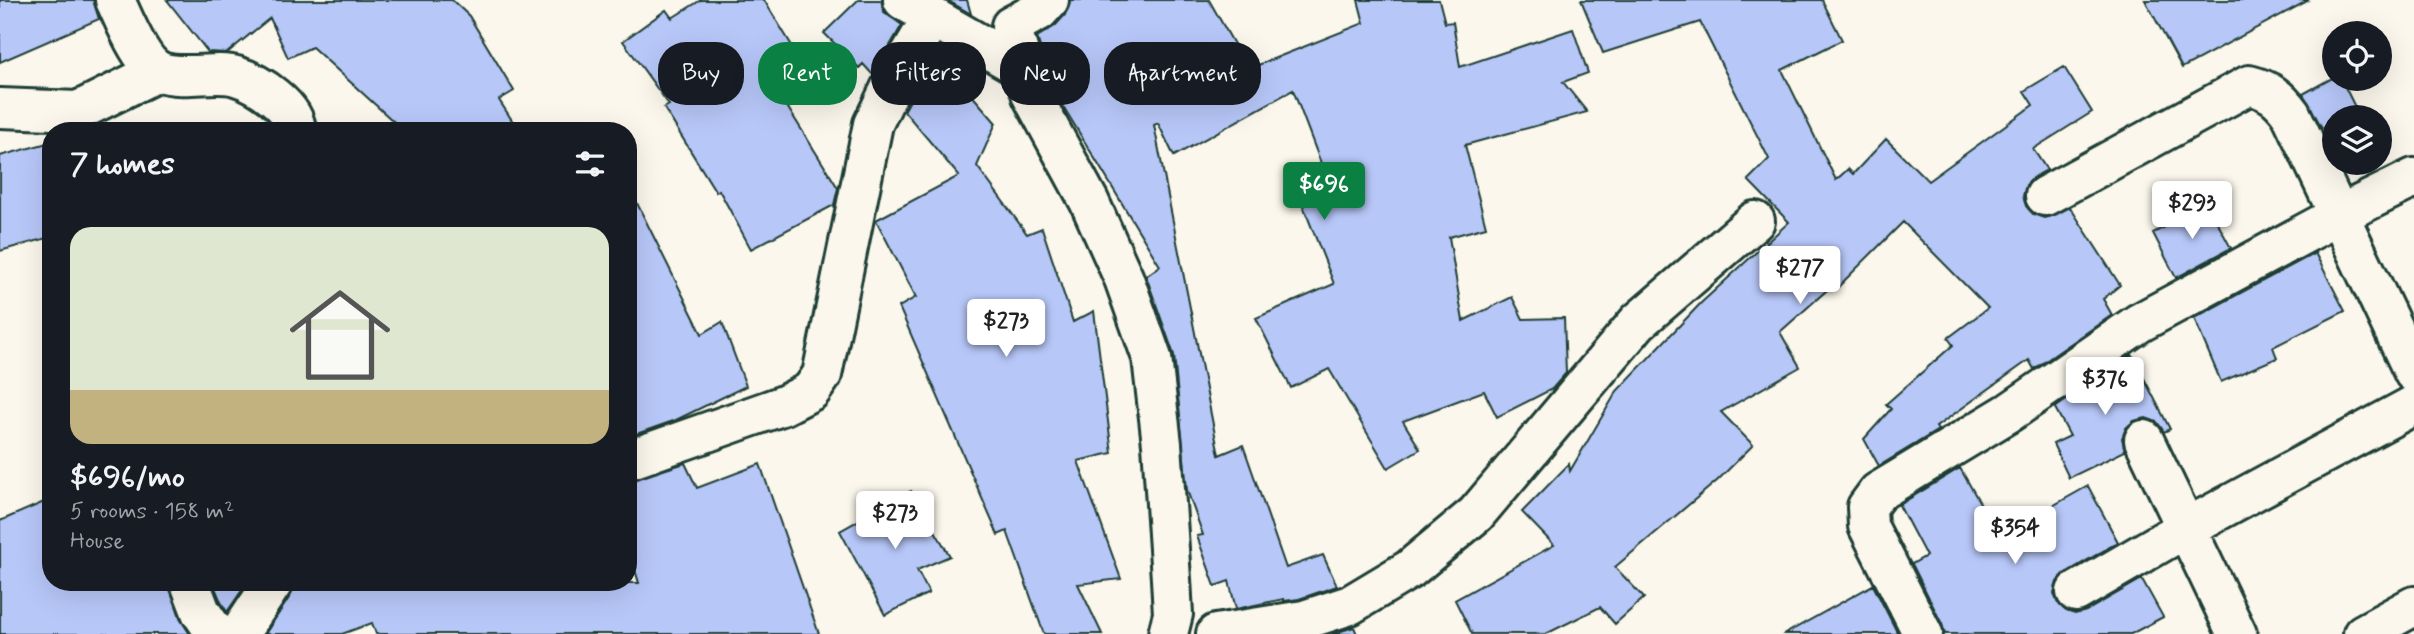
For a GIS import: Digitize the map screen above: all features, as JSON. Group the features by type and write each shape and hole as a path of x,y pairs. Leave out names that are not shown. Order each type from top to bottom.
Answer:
{"street":[{"path":"115,0 138,49 159,71"},
{"path":"1015,42 1011,26 1039,11 1049,0"},
{"path":"637,457 784,405 811,391 822,375 873,124 891,87 918,8 1000,56"},
{"path":"0,107 78,111 159,71 189,76 235,75 278,98 295,122"},
{"path":"2045,196 2249,85 2264,89 2279,98 2291,114 2414,373"},
{"path":"1037,105 1089,201 1119,268 1152,358 1162,444 1171,579 1173,614 1168,634"},
{"path":"1923,634 1868,526 1867,507 1878,492 2010,412 2139,323 2339,215 2414,178"},
{"path":"1216,634 1304,620 1350,605 1410,569 1476,514 1638,322 1755,221"},
{"path":"2076,592 2186,528 2414,405"},
{"path":"2144,440 2237,634"},
{"path":"193,591 201,612 216,634"},
{"path":"239,634 268,591"},
{"path":"2363,634 2414,606"}],"building":[{"path":"0,0 93,0 99,19 0,62"},
{"path":"167,0 452,0 469,16 514,91 499,100 513,122 394,122 312,47 288,58 270,18 227,53 208,52"},
{"path":"701,0 764,0 790,42 758,42 758,105 792,105 788,108 838,188 834,205 751,249 719,190 716,192 664,108 669,105 744,105 744,42 658,42 658,90 623,41 666,10 672,18"},
{"path":"858,0 881,0 884,12 902,25 892,42 871,42 871,73 863,64 859,68 857,66 857,42 833,42 824,33"},
{"path":"947,0 967,0 971,14"},
{"path":"1070,0 1209,0 1233,42 1104,42 1104,105 1261,105 1261,64 1364,23 1358,0 1439,0 1445,23 1453,22 1460,67 1573,29 1588,73 1563,82 1587,112 1465,145 1486,227 1449,237 1463,321 1512,297 1523,319 1564,318 1566,373 1552,389 1497,417 1484,391 1403,421 1420,449 1388,468 1329,369 1291,388 1256,318 1334,284 1295,185 1325,174 1293,90 1174,156 1158,123 1154,125 1219,455 1243,445 1286,568 1323,555 1337,586 1299,599 1284,599 1236,609 1229,581 1215,586 1197,536 1203,535 1187,490 1174,355 1146,276 1160,266 1062,105 1090,105 1090,42 1038,42 1037,37 1055,26 1065,15"},
{"path":"1581,0 1822,0 1842,40 1782,70 1836,180 1848,169 1853,174 1886,139 1928,181 2033,105 2024,91 2064,67 2092,112 2033,149 2047,170 2026,185 2023,196 2026,206 2033,214 2044,218 2070,207 2120,285 2103,299 2112,315 2034,369 2029,360 1936,427 1938,430 1879,466 1864,439 1891,409 1886,404 1953,345 1948,338 1988,308 1903,222 1838,287 1835,283 1780,332 1800,367 1721,412 1753,445 1718,480 1615,567 1644,598 1615,624 1600,607 1546,634 1472,634 1455,600 1554,545 1522,512 1569,464 1570,471 1617,391 1701,303 1789,222 1748,180 1769,159 1700,22 1603,53"},
{"path":"2145,0 2309,0 2182,68"},
{"path":"2322,84 2322,91 2347,91 2354,105 2322,105 2322,128 2303,94"},
{"path":"907,105 980,105 996,123 977,166 1027,234 1042,228 1073,322 1094,311 1112,453 1078,461 1121,579 1078,584 1102,634 1044,634 1007,531 998,535 899,307 916,297 876,220 959,176 904,111"},
{"path":"42,144 42,239 0,251 0,156"},
{"path":"637,203 702,334 722,322 746,386 676,420 637,434"},
{"path":"2208,205 2231,248 2176,278 2153,233"},
{"path":"2315,253 2345,311 2273,347 2277,358 2221,382 2194,318"},
{"path":"2132,355 2170,429 2164,432 2157,422 2146,418 2134,421 2126,428 2122,438 2125,451 2069,478 2053,444 2070,436 2055,408"},
{"path":"685,463 697,488 760,464 819,634 376,634 372,623 342,634 265,634 292,591 637,591 637,478"},
{"path":"1960,468 1999,536 2088,486 2118,542 2064,574 2057,582 2054,593 2057,602 2066,611 2075,614 2086,611 2142,579 2163,617 2131,634 1945,634 1912,564 1926,556 1899,505"},
{"path":"911,491 950,556 917,570 929,593 885,615 840,531"},
{"path":"42,503 42,591 172,591 181,620 190,634 0,634 0,521"},
{"path":"1873,585 1898,634 1785,634"},
{"path":"216,591 241,591 227,612"},
{"path":"1354,627 1357,634 1332,634"}]}
